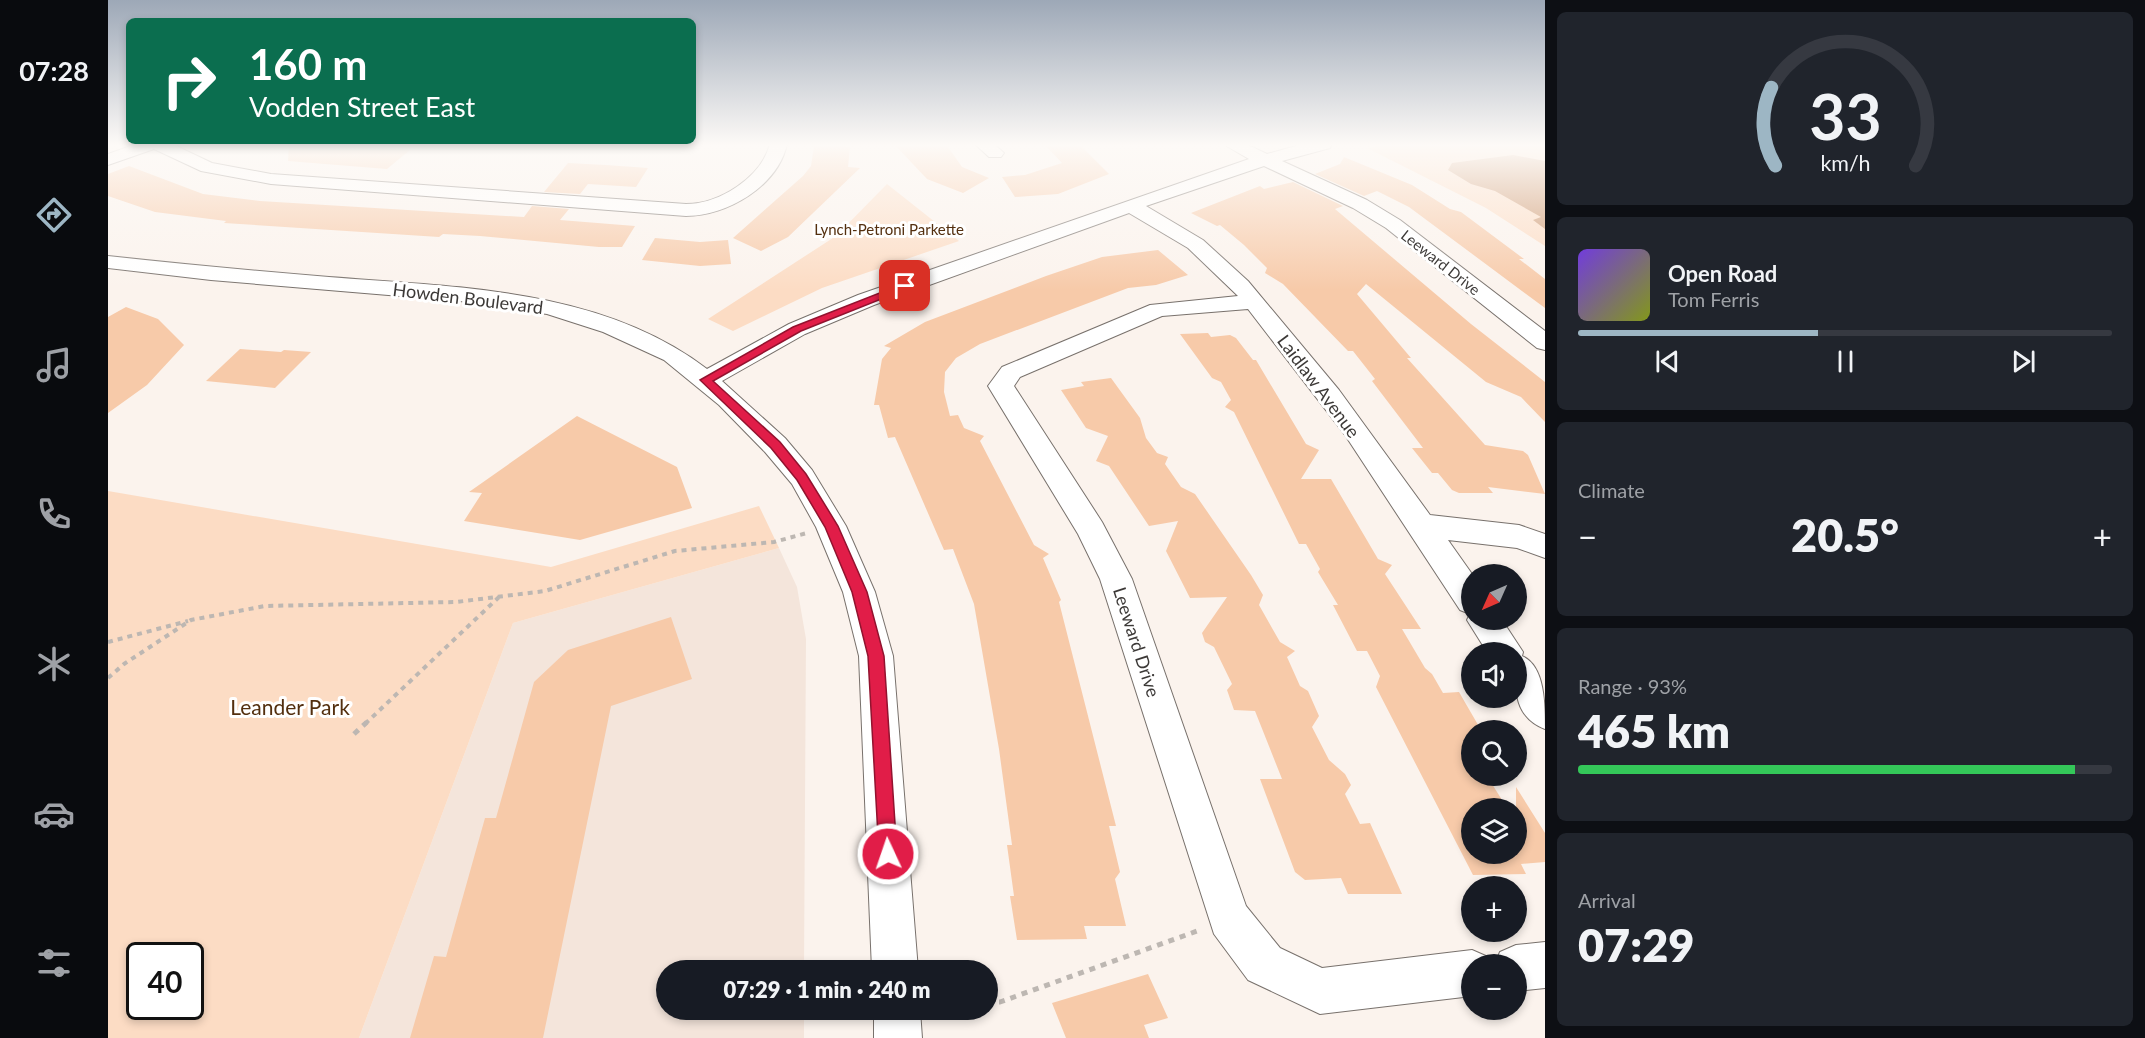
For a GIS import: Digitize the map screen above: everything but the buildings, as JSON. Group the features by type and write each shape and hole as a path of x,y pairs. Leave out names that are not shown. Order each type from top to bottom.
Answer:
{"street":[{"path":"443,192 686,210 708,209 728,201 738,192"},
{"path":"706,380 797,329 828,315 1171,192"},
{"name":"Leeward Drive","path":"1335,192 1393,224 1545,343"},
{"name":"Laidlaw Avenue","path":"1131,206 1182,234 1199,247 1216,261 1253,302 1307,365 1461,585"},
{"name":"Howden Boulevard","path":"108,262 211,274 460,294 550,308 581,316 646,342 673,356 706,380 775,445 802,477 831,526 860,592 876,656 894,960"},
{"name":"Leeward Drive","path":"1253,302 1158,310 1011,372 1001,386 1091,530 1116,579 1229,919 1264,964 1320,991 1461,974"},
{"path":"1421,525 1519,537 1545,546"},
{"path":"1527,685 1545,712"},
{"path":"1527,967 1545,965"},
{"path":"897,1020 898,1038"}],"path":[{"path":"108,642 191,620 265,606 456,602 545,591 675,550 774,542 831,526"},
{"path":"354,734 499,597"},
{"path":"108,678 124,664 191,620"},
{"path":"998,1002 1229,919"}],"shaded area":[{"path":"1498,192 1545,192 1545,229 1533,220 1541,217"},
{"path":"779,548 797,587 806,639 804,960 656,960 656,1020 804,1020 804,1038 359,1038 513,623"}],"green space":[{"name":"Lynch-Petroni Parkette","path":"879,192 898,192 959,241 822,288 733,331 708,319 836,236"},
{"path":"1455,192 1545,192 1545,246 1486,208"},
{"name":"Leander Park","path":"108,491 551,567 759,506 779,548 513,623 359,1038 108,1038"}],"route":[{"path":"888,854 876,656 860,592 831,526 802,477 775,445 706,380 797,329 905,286"}]}
